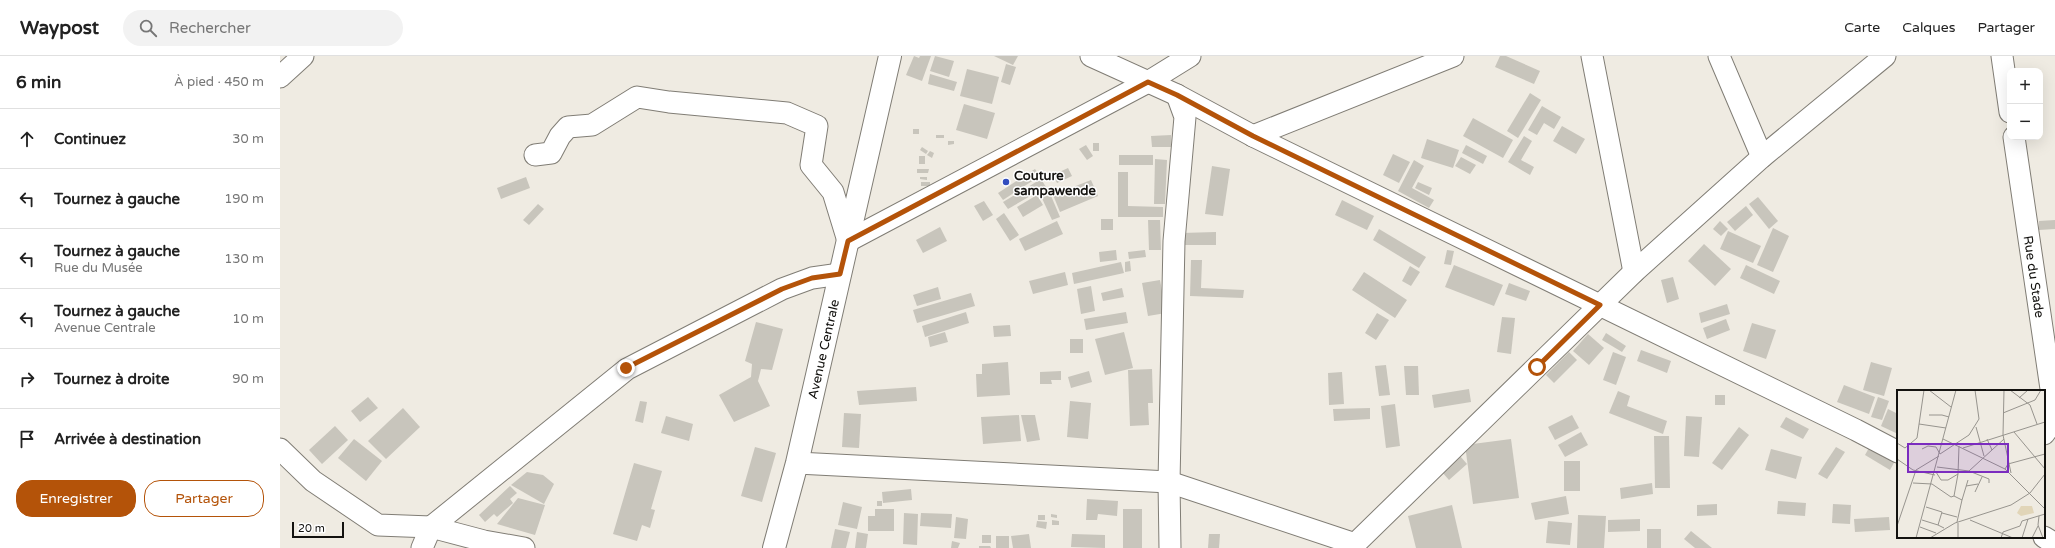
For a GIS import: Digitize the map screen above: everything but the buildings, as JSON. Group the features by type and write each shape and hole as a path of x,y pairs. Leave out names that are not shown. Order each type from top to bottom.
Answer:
{"main road":[{"name":"Avenue Centrale","path":"774,548 797,463 890,56"}],"street":[{"path":"280,76 303,56"},
{"path":"1091,56 1177,95 1253,136 1856,430 1897,451"},
{"path":"535,155 551,154 560,136 568,127 592,125 637,97 669,102 787,113 816,126 810,165 833,192 848,241 1148,82 1190,56"},
{"path":"1253,136 1453,56"},
{"path":"1592,56 1634,272"},
{"path":"1719,56 1762,157"},
{"path":"797,463 1169,482 1359,546 1634,272 1762,157 1885,56"},
{"path":"2002,56 2009,104"},
{"path":"1170,548 1169,482 1174,241 1185,117 1177,95"},
{"name":"Rue du Stade","path":"2014,140 2055,416"},
{"path":"422,548 431,527 626,368 782,289 812,278 840,274"},
{"path":"2045,433 2055,419"},
{"path":"280,449 313,481 378,525 431,527 484,541 524,548"},
{"path":"2045,538 2055,544"}],"place":[{"name":"Couture sampawende","path":"1006,182"}],"route":[{"path":"626,368 782,289 812,278 840,274 848,241 1148,82 1177,95 1253,136 1600,305 1537,367"}]}
